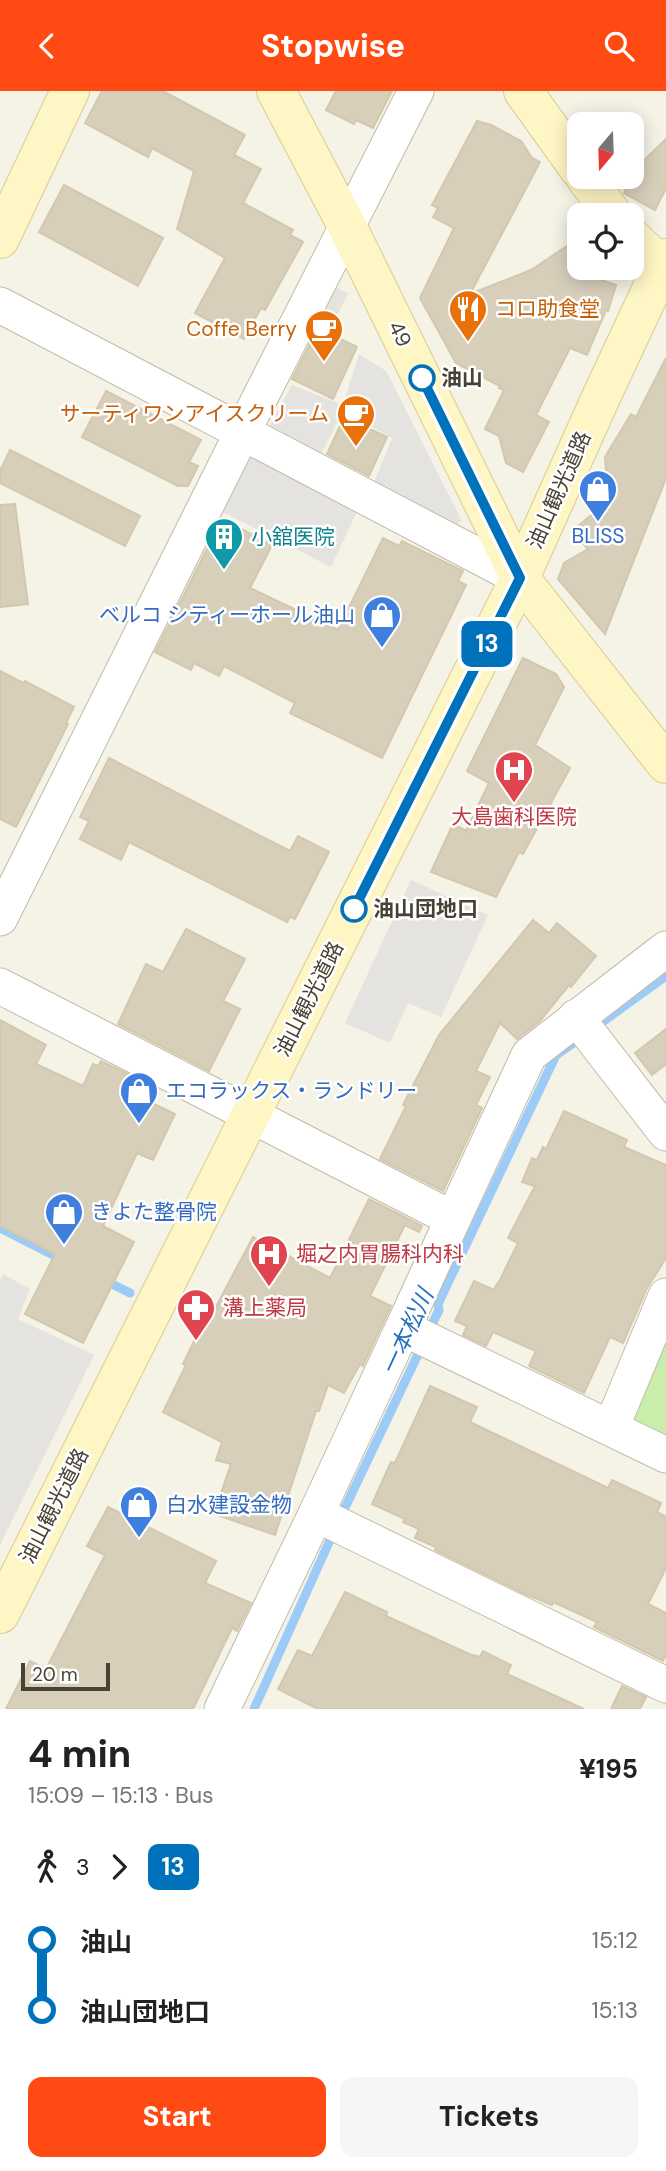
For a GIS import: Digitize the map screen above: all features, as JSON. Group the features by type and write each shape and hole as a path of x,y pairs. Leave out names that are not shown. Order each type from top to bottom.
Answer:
{"main road":[{"name":"49","path":"276,91 347,226 520,578 666,764"},
{"path":"524,92 567,152"},
{"path":"0,239 64,93"},
{"path":"594,189 605,203"},
{"path":"644,247 664,262"},
{"name":"油山観光道路","path":"0,1614 520,578 664,262"}],"street":[{"path":"0,918 416,91"},
{"path":"0,305 520,578"},
{"path":"235,1705 329,1520 417,1335 453,1219 529,1055 585,1029 666,949"},
{"path":"0,986 453,1219"},
{"path":"585,1029 666,1133"},
{"path":"611,1428 666,1296"},
{"path":"417,1335 666,1455"},
{"path":"329,1520 666,1685"}],"green space":[{"path":"666,1321 666,1438 633,1421 626,1408"}],"shaded area":[{"path":"327,283 348,293 330,330 309,320"},
{"path":"359,354 386,371 462,521 453,526 373,485 392,438 343,411 319,458 267,431 292,385 343,405"},
{"path":"251,451 359,507 331,567 221,511"},
{"path":"411,880 488,915 441,1017 408,1003 390,1043 345,1023"},
{"path":"3,1274 30,1289 18,1319 94,1355 0,1545 0,1281"}],"building":[{"path":"102,91 163,91 245,135 234,155 261,169 243,203 293,230 290,235 303,242 265,310 261,308 244,339 195,313 225,258 177,229 194,171 152,148 148,157 85,123"},
{"path":"336,91 392,91 373,128 356,120 354,124 326,110"},
{"path":"477,121 491,125 521,141 532,158 540,162 470,294 531,270 567,246 567,280 601,280 616,285 608,311 606,310 587,355 570,348 536,415 549,422 523,472 506,463 499,436 485,429 504,390 456,363 420,298 454,228 433,217 438,208 432,205"},
{"path":"666,139 666,188 655,210 624,193 626,189 644,189 644,160"},
{"path":"64,185 163,238 138,286 39,232"},
{"name":"Coffe Berry","path":"318,328 357,347 333,399 292,379"},
{"path":"666,358 666,478 605,634 558,579 564,563 588,549 572,531 607,502 592,482 606,471 605,457 631,414 636,417"},
{"path":"106,391 201,440 189,462 198,466 188,486 178,486 82,437"},
{"name":"サーティワンアイスクリーム","path":"344,417 387,437 369,476 327,454"},
{"path":"10,450 140,516 125,546 0,483 0,471"},
{"path":"15,504 28,604 0,607 0,505"},
{"path":"226,521 272,545 250,588 338,630 383,538 399,546 402,541 463,571 458,581 466,585 382,758 290,713 295,703 224,666 219,676 194,663 191,670 155,652 207,549 210,551"},
{"path":"523,658 556,674 564,687 535,745 570,768 523,854 519,852 496,897 431,872 453,824 466,831 489,783 467,771"},
{"path":"0,671 74,707 16,827 0,819"},
{"path":"109,758 290,851 298,836 329,852 295,919 290,917 287,922 129,842 121,860 80,839 89,821 80,817"},
{"path":"533,920 549,933 557,923 596,956 540,1021 517,1039 500,1023 476,1071 490,1077 476,1105 482,1108 443,1191 380,1159 406,1106 403,1105 439,1035"},
{"path":"186,929 245,959 223,1001 240,1009 209,1071 118,1024 146,964 163,972"},
{"path":"0,1020 46,1045 36,1064 83,1086 93,1064 98,1066 101,1061 130,1075 123,1089 175,1114 153,1160 137,1153 103,1226 134,1242 83,1343 25,1314 55,1254 0,1226"},
{"path":"666,1029 666,1064 652,1075 635,1053"},
{"path":"564,1111 627,1140 624,1147 666,1165 666,1258 647,1288 623,1343 610,1337 584,1393 529,1366 536,1351 493,1332 486,1346 463,1335 467,1326 455,1321 474,1281 494,1290 498,1284 518,1243 508,1238 535,1186 522,1182 532,1158 537,1160 543,1147 546,1149"},
{"path":"369,1199 422,1226 419,1232 405,1225 370,1296 391,1306 363,1366 360,1364 344,1393 328,1385 319,1411 316,1411 275,1535 214,1514 231,1464 216,1460 222,1442 163,1412 199,1331 202,1333 253,1237 330,1278"},
{"path":"430,1386 477,1407 470,1422 608,1488 612,1480 661,1503 657,1512 666,1517 666,1568 648,1604 666,1613 666,1655 663,1661 594,1627 597,1622 553,1602 552,1605 525,1594 435,1550 436,1547 415,1538 419,1529 403,1522 405,1519 372,1504 391,1462 395,1463"},
{"path":"108,1507 216,1561 205,1583 251,1603 237,1631 232,1628 193,1709 6,1709 30,1661 46,1669 105,1555 87,1546"},
{"path":"345,1592 387,1612 386,1616 469,1654 480,1657 483,1651 511,1665 507,1674 584,1709 318,1709 278,1689 298,1650 312,1656"},
{"path":"622,1686 646,1697 640,1709 611,1709"}],"waterway":[{"name":"一本松川","path":"594,1028 666,976"},
{"name":"一本松川","path":"428,1333 439,1310 438,1304 556,1055 582,1037"},
{"path":"0,1228 63,1260"},
{"path":"104,1280 130,1293"},
{"name":"一本松川","path":"341,1516 422,1346"},
{"name":"一本松川","path":"254,1709 335,1529"}],"bus line":[{"name":"13","path":"354,909 520,578 422,378"}],"place":[{"name":"コロ助食堂","path":"468,343"},
{"name":"Coffe Berry","path":"324,363"},
{"name":"油山","path":"422,378"},
{"name":"サーティワンアイスクリーム","path":"356,448"},
{"name":"BLISS","path":"598,523"},
{"name":"小舘医院","path":"224,571"},
{"name":"ベルコ シティーホール油山","path":"382,649"},
{"name":"大島歯科医院","path":"514,804"},
{"name":"油山団地口","path":"354,909"},
{"name":"エコラックス・ランドリー","path":"139,1125"},
{"name":"きよた整骨院","path":"64,1246"},
{"name":"堀之内胃腸科内科","path":"269,1288"},
{"name":"溝上薬局","path":"196,1342"},
{"name":"白水建設金物","path":"139,1539"}]}
